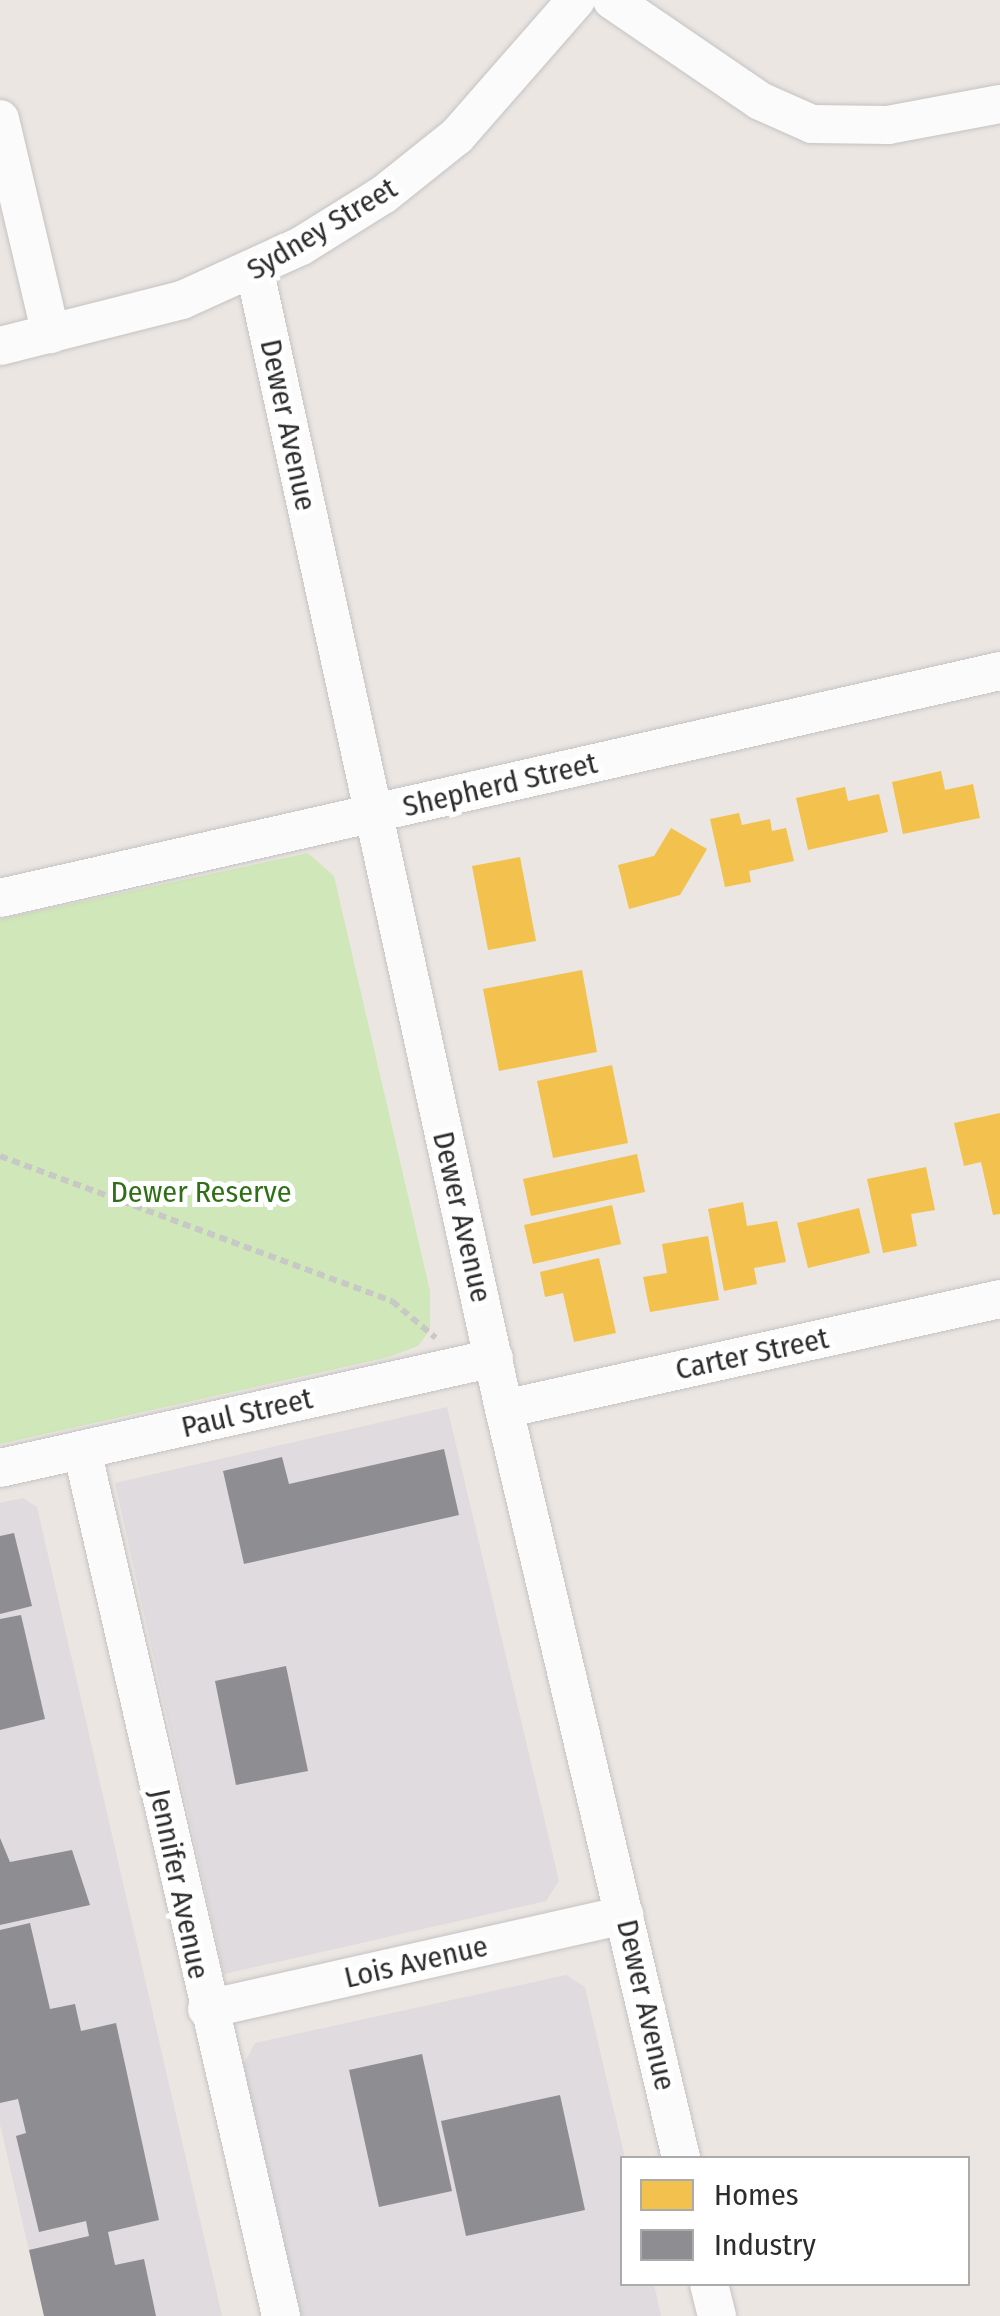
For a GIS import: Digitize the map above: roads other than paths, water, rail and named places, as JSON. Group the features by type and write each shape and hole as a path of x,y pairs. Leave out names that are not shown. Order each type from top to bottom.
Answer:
{"street":[{"name":"Sydney Street","path":"0,346 182,300 255,272 427,162 498,95 576,0"},
{"path":"612,0 760,100 812,124 888,125 1000,104"},
{"path":"0,118 51,334"},
{"name":"Dewer Avenue","path":"255,272 371,814 477,1362 504,1409 681,2156"},
{"name":"Shepherd Street","path":"0,898 1000,671"},
{"name":"Carter Street","path":"504,1409 1000,1299"},
{"name":"Paul Street","path":"0,1468 477,1362"},
{"name":"Jennifer Avenue","path":"82,1450 206,2009 281,2316"},
{"name":"Lois Avenue","path":"206,2009 625,1915"},
{"path":"710,2286 717,2316"}],"park label":[{"name":"Dewer Reserve","path":"201,1192"}]}
